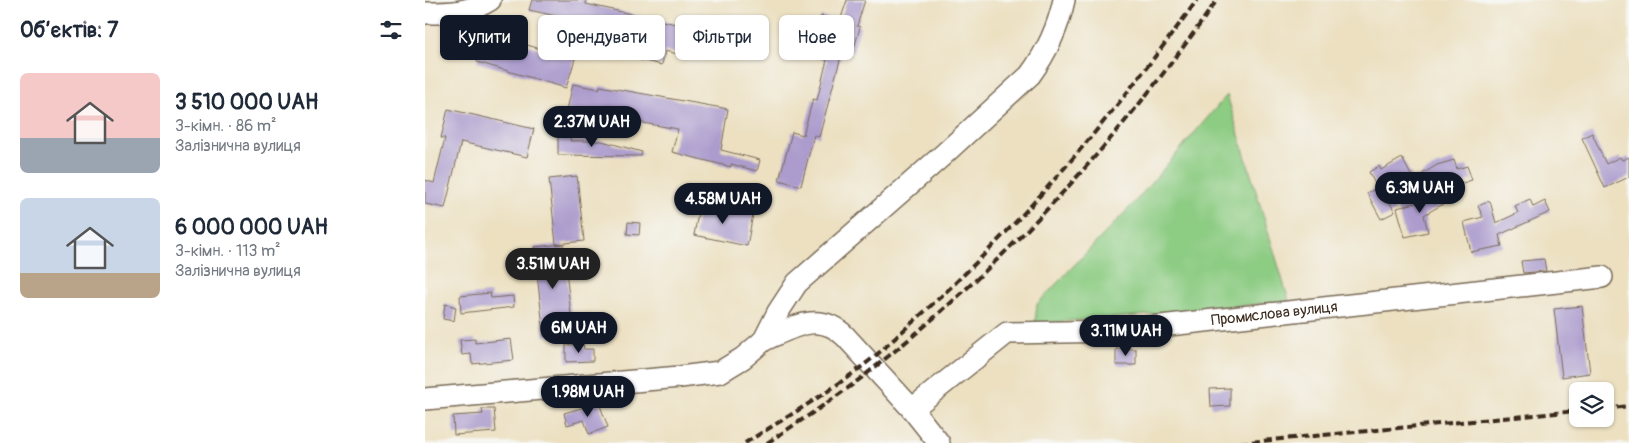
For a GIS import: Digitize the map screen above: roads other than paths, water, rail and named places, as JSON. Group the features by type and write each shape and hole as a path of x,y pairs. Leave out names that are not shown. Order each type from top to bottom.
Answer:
{"street":[{"path":"425,13 455,13 482,5 490,0"},
{"path":"764,340 778,312 797,283 943,155 1030,75 1049,45 1056,28 1063,0"},
{"name":"Промислова вулиця","path":"912,409 1007,333 1115,331 1602,277"},
{"path":"425,399 721,372 743,358 764,340 793,327 810,322 822,323 833,326 845,336 912,409 939,443"}],"railway":[{"path":"745,443 808,404 869,361 992,247 1099,127 1197,0"},
{"path":"767,443 835,397 875,367 924,327 1016,241 1059,196 1142,101 1217,0"},
{"path":"1614,408 1629,406"},
{"path":"1240,443 1569,412"}]}
